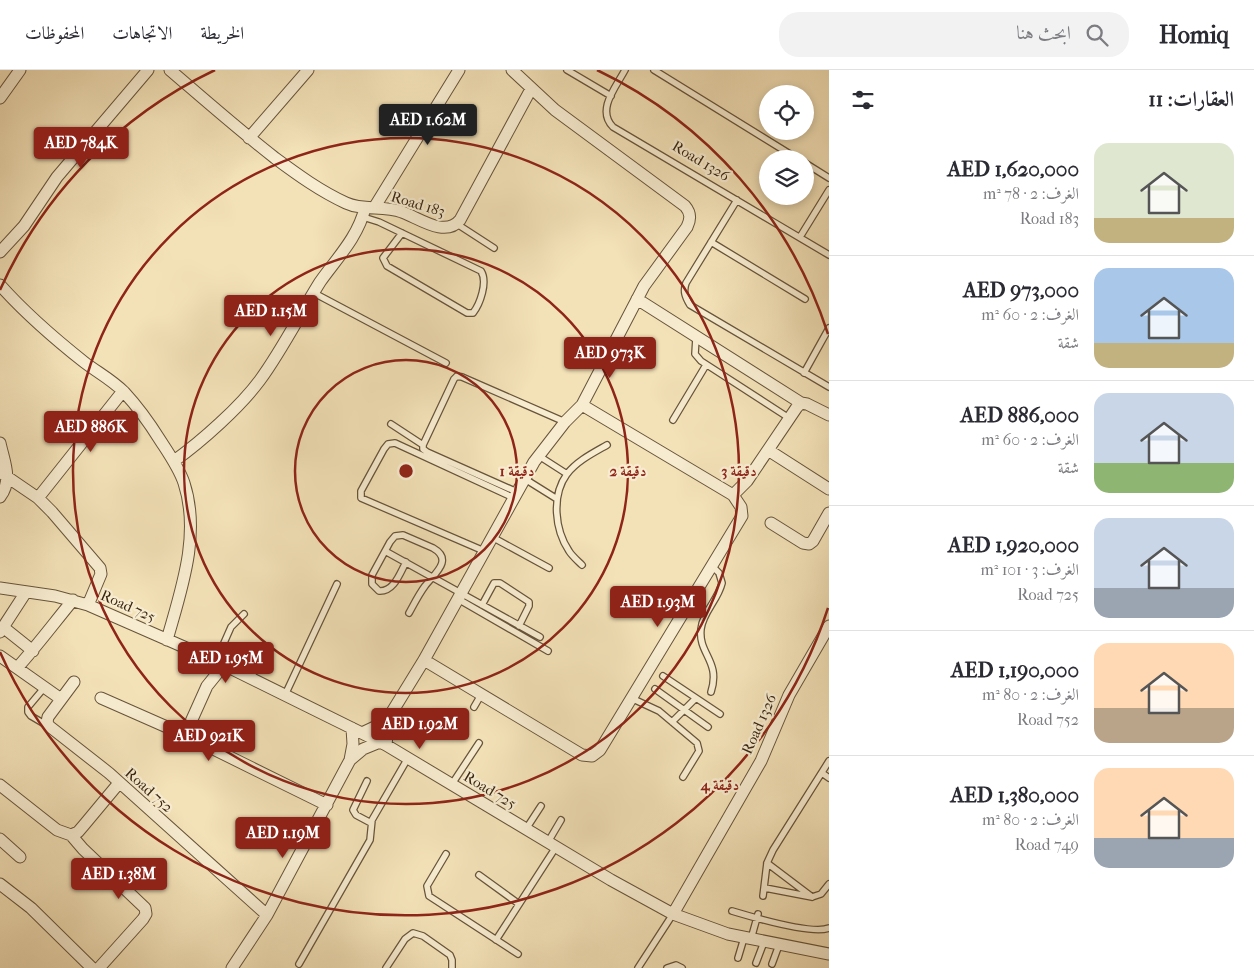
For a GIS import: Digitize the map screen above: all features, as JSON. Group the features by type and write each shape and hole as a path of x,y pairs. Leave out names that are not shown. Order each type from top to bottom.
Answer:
{"street":[{"path":"0,98 20,70"},
{"path":"0,252 24,226 57,177 148,70"},
{"name":"Road 183","path":"170,70 249,138 326,193 367,211 400,211 442,228 453,227 457,224 531,89"},
{"path":"249,138 308,70"},
{"path":"174,461 218,424 259,382 314,293 354,236 367,211 459,70"},
{"path":"350,760 363,749 383,744 389,717 424,660 525,479 539,456 565,422 582,405 648,280 688,227 690,221 688,210 685,206 555,110 512,70"},
{"path":"0,285 47,331 85,363 123,391 153,429 174,461 184,482 190,505 191,529 186,572 168,640"},
{"path":"637,299 802,403 829,415"},
{"path":"38,498 123,391"},
{"path":"733,495 744,485 789,418 802,403"},
{"path":"424,660 587,756 597,754 742,516 741,507 733,495 582,405"},
{"path":"0,443 7,485 0,497"},
{"path":"768,450 829,489"},
{"path":"4,474 38,498 66,527 100,568 101,574 88,605"},
{"path":"770,523 803,543 809,544 813,541 829,513"},
{"name":"Road 725","path":"0,588 73,600 88,605 251,678 383,744 611,880 673,914 747,939 829,954"},
{"path":"26,592 2,630 33,651"},
{"path":"18,668 73,600"},
{"name":"Road 1326","path":"673,914 761,761 789,695 829,626"},
{"path":"0,656 61,699"},
{"path":"185,735 217,662"},
{"path":"48,726 46,722 48,717 74,682"},
{"path":"101,698 185,735 327,805"},
{"path":"232,968 267,915 327,805 350,760 357,731 374,728 389,717"},
{"name":"Road 752","path":"48,726 92,760 267,915"},
{"path":"71,835 78,832 119,784"},
{"path":"0,785 57,830 71,835 83,849 145,908 146,914 143,918 99,968"},
{"path":"0,839 20,857"},
{"path":"0,884 31,908 92,968"}],"lane":[{"path":"567,70 611,96"},
{"name":"Road 1326","path":"625,70 606,109 606,116 613,127 829,255"},
{"path":"654,70 783,150"},
{"path":"814,169 829,178"},
{"path":"800,237 829,190"},
{"path":"737,200 686,283 685,294 687,300 690,305 829,387"},
{"path":"367,211 379,222 402,233 481,271 484,283 477,307 472,314 467,314 387,266 384,258 402,233"},
{"path":"457,224 494,248"},
{"path":"711,242 805,299"},
{"path":"314,293 446,363"},
{"path":"804,373 829,328"},
{"path":"696,337 695,354 706,365 789,418"},
{"path":"673,420 706,365"},
{"path":"423,445 452,381 458,376 565,422"},
{"path":"391,424 423,445 427,452 516,495"},
{"path":"484,551 361,498 361,491 384,449 388,444 395,443 516,495"},
{"path":"582,565 569,552 561,535 557,517 557,499 567,474 579,462 607,445"},
{"path":"539,456 567,474"},
{"path":"525,479 557,499"},
{"path":"406,562 388,590 384,591 375,588 372,584 372,575 392,538 399,535 407,536 432,548 440,554 442,562 439,571 423,588 409,613"},
{"path":"492,537 549,568"},
{"path":"385,551 433,577 459,596 548,651"},
{"path":"711,692 714,677 713,670 704,646 701,630 702,623 722,583 719,573 712,566"},
{"path":"482,605 494,583 500,583 529,602 529,606 519,626"},
{"path":"285,695 337,584"},
{"path":"459,596 482,605 540,637"},
{"path":"217,662 227,633 244,614"},
{"path":"251,678 260,659"},
{"path":"663,676 720,714"},
{"path":"44,688 28,707 28,712 31,716 48,726"},
{"path":"655,689 708,727"},
{"path":"474,707 481,695"},
{"path":"631,698 651,707 672,722 694,740 699,747 699,751 684,777"},
{"path":"672,722 694,698"},
{"path":"452,784 479,743"},
{"path":"299,964 370,840 371,822 408,758"},
{"path":"763,896 767,863 773,850 829,761"},
{"path":"822,772 829,778"},
{"path":"367,781 353,810 356,815 371,822"},
{"path":"526,829 541,806"},
{"path":"496,940 519,904 552,845 561,820"},
{"path":"446,854 427,886 429,896 518,954"},
{"path":"767,863 812,897"},
{"path":"479,875 519,904"},
{"path":"765,888 812,897 821,894 829,884"},
{"path":"732,911 816,930 829,928"},
{"path":"638,968 673,914"},
{"path":"738,958 758,916"},
{"path":"386,968 405,939 413,933 423,936 450,955 452,968"},
{"path":"756,963 764,942"},
{"path":"772,964 779,945"},
{"path":"667,968 676,965 682,968"}]}
